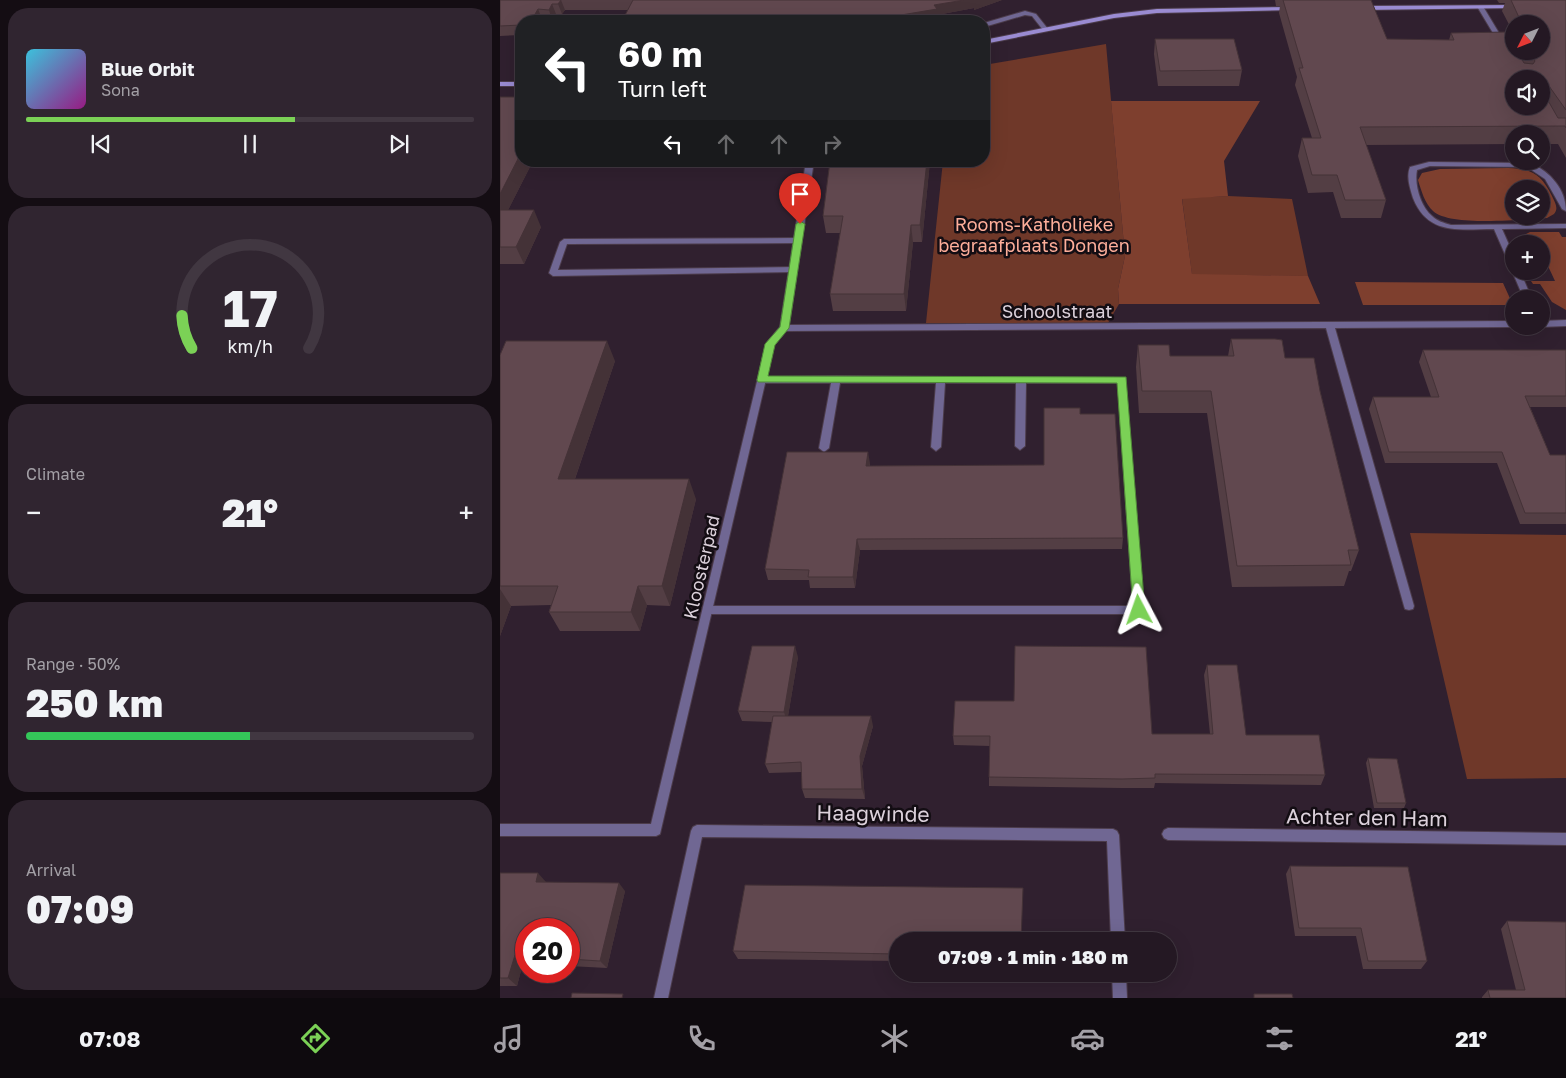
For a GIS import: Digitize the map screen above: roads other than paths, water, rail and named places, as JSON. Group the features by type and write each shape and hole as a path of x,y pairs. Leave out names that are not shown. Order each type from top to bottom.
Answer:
{"street":[{"path":"1352,8 1519,7"},
{"path":"990,41 1114,16 1157,11 1304,8"},
{"path":"1481,8 1504,47"},
{"path":"990,23 1025,13 1034,15 1045,30"},
{"path":"500,84 515,84"},
{"path":"1566,209 1548,175 1540,169 1528,165 1428,164 1414,169 1412,181 1424,213 1429,219 1450,227 1566,226"},
{"name":"Kloosterpad","path":"500,830 656,830 710,610 770,344 784,328 809,167"},
{"path":"1497,227 1505,245"},
{"path":"793,269 553,273 564,242 798,241"},
{"name":"Schoolstraat","path":"784,328 1505,324"},
{"path":"1550,324 1566,324"},
{"path":"1330,326 1409,606"},
{"path":"824,448 836,379"},
{"path":"710,610 1139,610 1122,380 762,380"},
{"path":"936,447 941,380"},
{"path":"1020,446 1021,380"},
{"name":"Haagwinde","path":"661,998 697,831 1113,835 1118,932"},
{"name":"Achter den Ham","path":"1168,834 1566,839"},
{"path":"1119,982 1120,998"}],"park label":[{"name":"Rooms-Katholieke begraafplaats Dongen","path":"1034,234"}]}
